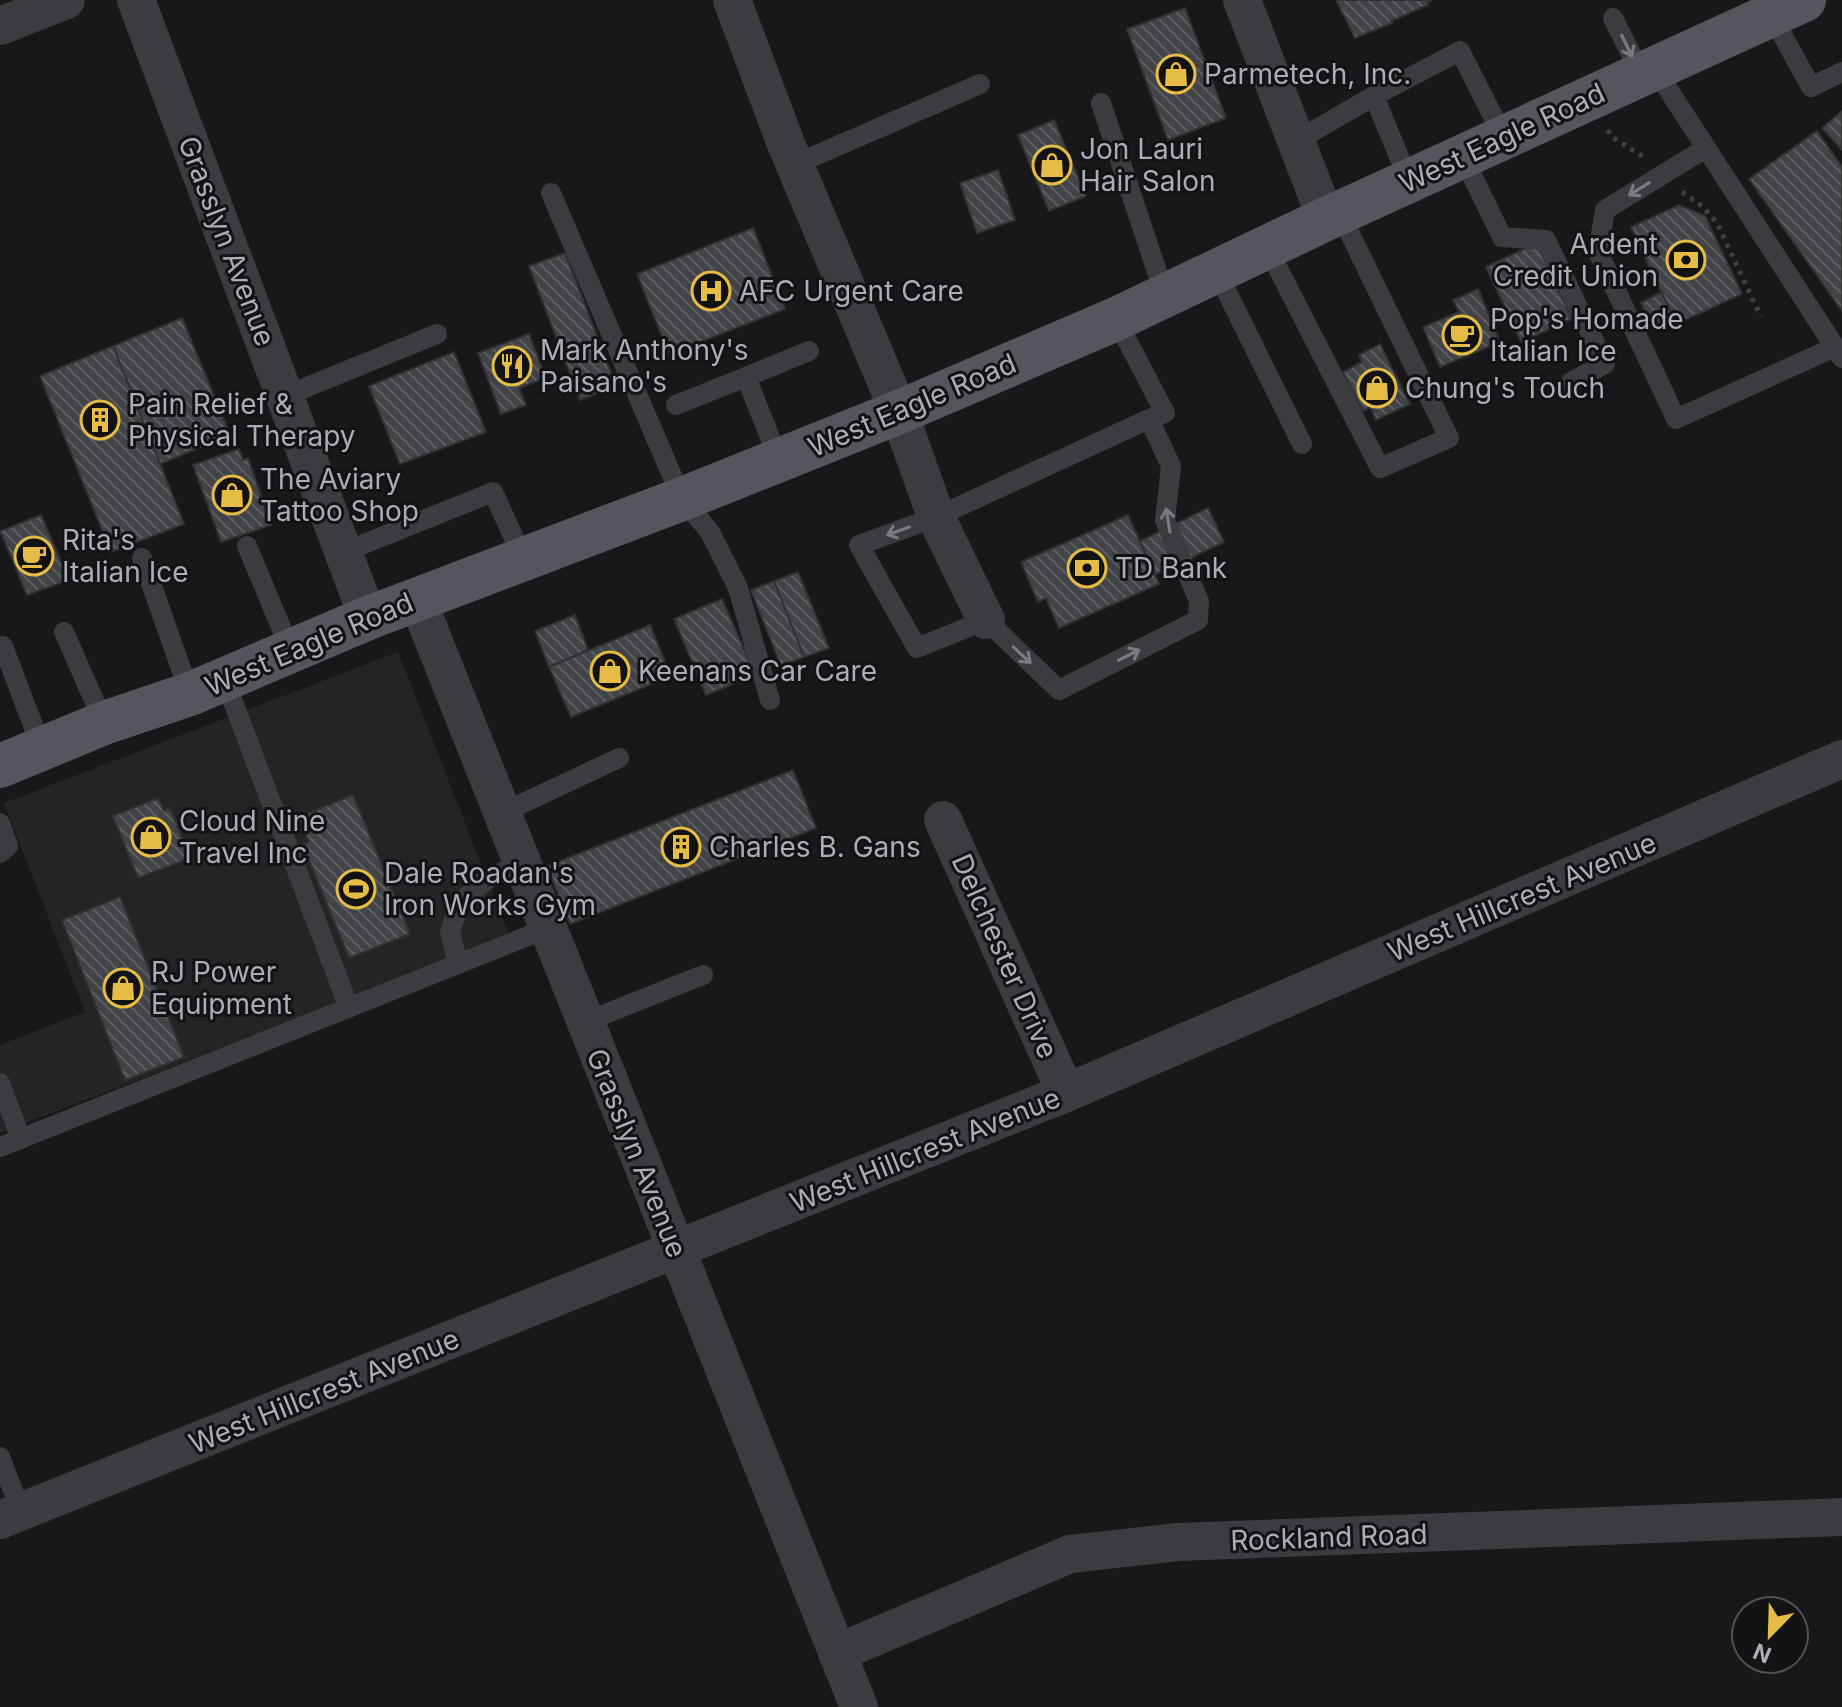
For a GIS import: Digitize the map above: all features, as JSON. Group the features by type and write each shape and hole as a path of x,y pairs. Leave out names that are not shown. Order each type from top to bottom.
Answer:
{"main road":[{"name":"West Eagle Road","path":"0,766 104,723 207,686 368,618 682,499 899,412 1116,319 1788,8"}],"street":[{"path":"0,26 66,0"},
{"name":"Grasslyn Avenue","path":"136,0 368,618"},
{"path":"732,0 899,412 936,517 986,620"},
{"path":"1242,0 1296,141 1333,216"},
{"name":"Grasslyn Avenue","path":"417,599 859,1707"},
{"name":"West Hillcrest Avenue","path":"11,1515 1066,1093 1842,759"},
{"name":"Delchester Drive","path":"943,820 1066,1093"},
{"name":"Rockland Road","path":"837,1653 1070,1554 1178,1542 1842,1517"}],"lane":[{"path":"1788,8 1811,87 1842,72"},
{"path":"1613,18 1648,72 1706,148 1838,353 1676,419 1598,252 1605,210 1706,148"},
{"path":"1296,141 1460,51 1504,138"},
{"path":"796,164 980,84"},
{"path":"1374,96 1409,181"},
{"path":"1101,103 1165,296"},
{"path":"1463,157 1502,237 1546,240 1605,364 1571,382"},
{"path":"551,193 682,499 710,532 738,588 770,700"},
{"path":"1267,247 1380,468 1449,438 1333,216"},
{"path":"1217,272 1302,444"},
{"path":"1116,319 1165,413 1149,419 936,517 859,545 917,648 986,620 1059,690 1198,620 1199,601 1165,520 1171,466 1149,419"},
{"path":"285,396 437,334"},
{"path":"676,405 809,351"},
{"path":"746,377 779,460"},
{"path":"344,552 493,492 524,560"},
{"path":"247,546 291,651"},
{"path":"142,558 207,686 349,1008"},
{"path":"64,632 104,723"},
{"path":"3,646 42,749"},
{"path":"502,813 619,758"},
{"path":"0,823 8,846 0,853"},
{"path":"458,964 450,932 460,902 490,877 522,864"},
{"path":"0,1147 548,928"},
{"path":"585,1022 703,975"},
{"path":"0,1083 21,1139"},
{"path":"0,1457 11,1515"}],"path":[{"path":"1592,97 1612,137 1645,157 1663,199 1682,192 1703,207 1717,223 1761,317"}],"shaded area":[{"path":"398,652 510,937 0,1133 0,1045 85,1012 4,803"}],"building":[{"path":"1336,0 1432,0 1392,23 1355,38"},
{"name":"Parmetech, Inc.","path":"1185,8 1226,118 1168,140 1127,29"},
{"path":"1842,111 1842,150 1822,128"},
{"name":"Jon Lauri Hair Salon","path":"1054,120 1086,196 1049,211 1018,135"},
{"path":"1817,131 1842,167 1842,311 1749,179"},
{"path":"998,170 1015,220 977,233 960,183"},
{"name":"Ardent Credit Union","path":"1679,205 1705,216 1742,294 1676,324 1631,227"},
{"name":"AFC Urgent Care","path":"753,228 785,309 669,354 637,274"},
{"path":"1537,243 1572,319 1521,342 1486,267"},
{"path":"565,253 616,386 580,400 529,266"},
{"name":"Pop's Homade Italian Ice","path":"1478,289 1500,342 1440,367 1423,327 1459,312 1453,300"},
{"path":"1661,292 1673,316 1653,327 1641,303"},
{"path":"182,318 230,435 160,464 113,346"},
{"name":"Mark Anthony's Paisano's","path":"529,334 546,378 519,388 526,405 501,414 478,353"},
{"name":"Chung's Touch","path":"1380,344 1410,404 1376,420 1370,407 1363,411 1343,372 1362,362 1359,355"},
{"name":"Pain Relief & Physical Therapy","path":"113,346 184,524 111,552 40,376"},
{"path":"454,352 486,432 400,464 369,386"},
{"name":"The Aviary Tattoo Shop","path":"239,449 243,460 248,458 271,525 221,542 193,465"},
{"path":"1208,508 1224,542 1154,575 1140,541"},
{"name":"Rita's Italian Ice","path":"41,515 69,580 27,595 0,531"},
{"name":"TD Bank","path":"1128,515 1159,584 1059,628 1046,598 1038,602 1021,562"},
{"path":"798,572 829,648 804,657 774,581"},
{"path":"774,581 804,657 781,666 751,590"},
{"path":"722,599 755,675 706,695 674,619"},
{"path":"575,615 588,650 549,667 535,631"},
{"name":"Keenans Car Care","path":"650,625 671,676 571,717 549,667"},
{"name":"Charles B. Gans","path":"793,770 816,828 570,924 547,866"},
{"name":"Dale Roadan's Iron Works Gym","path":"353,795 410,934 349,958 303,845 309,842 299,817"},
{"name":"Cloud Nine Travel Inc","path":"158,798 164,811 170,808 190,858 138,878 113,816"},
{"name":"RJ Power Equipment","path":"120,897 184,1057 125,1080 62,920"}],"place":[{"name":"Parmetech, Inc.","path":"1176,74"},
{"name":"Jon Lauri Hair Salon","path":"1052,165"},
{"name":"Ardent Credit Union","path":"1686,260"},
{"name":"AFC Urgent Care","path":"711,291"},
{"name":"Pop's Homade Italian Ice","path":"1462,335"},
{"name":"Mark Anthony's Paisano's","path":"512,366"},
{"name":"Chung's Touch","path":"1377,388"},
{"name":"Pain Relief & Physical Therapy","path":"100,420"},
{"name":"The Aviary Tattoo Shop","path":"232,495"},
{"name":"Rita's Italian Ice","path":"34,556"},
{"name":"TD Bank","path":"1087,568"},
{"name":"Keenans Car Care","path":"610,671"},
{"name":"Cloud Nine Travel Inc","path":"151,837"},
{"name":"Charles B. Gans","path":"681,847"},
{"name":"Dale Roadan's Iron Works Gym","path":"356,889"},
{"name":"RJ Power Equipment","path":"123,988"}]}
